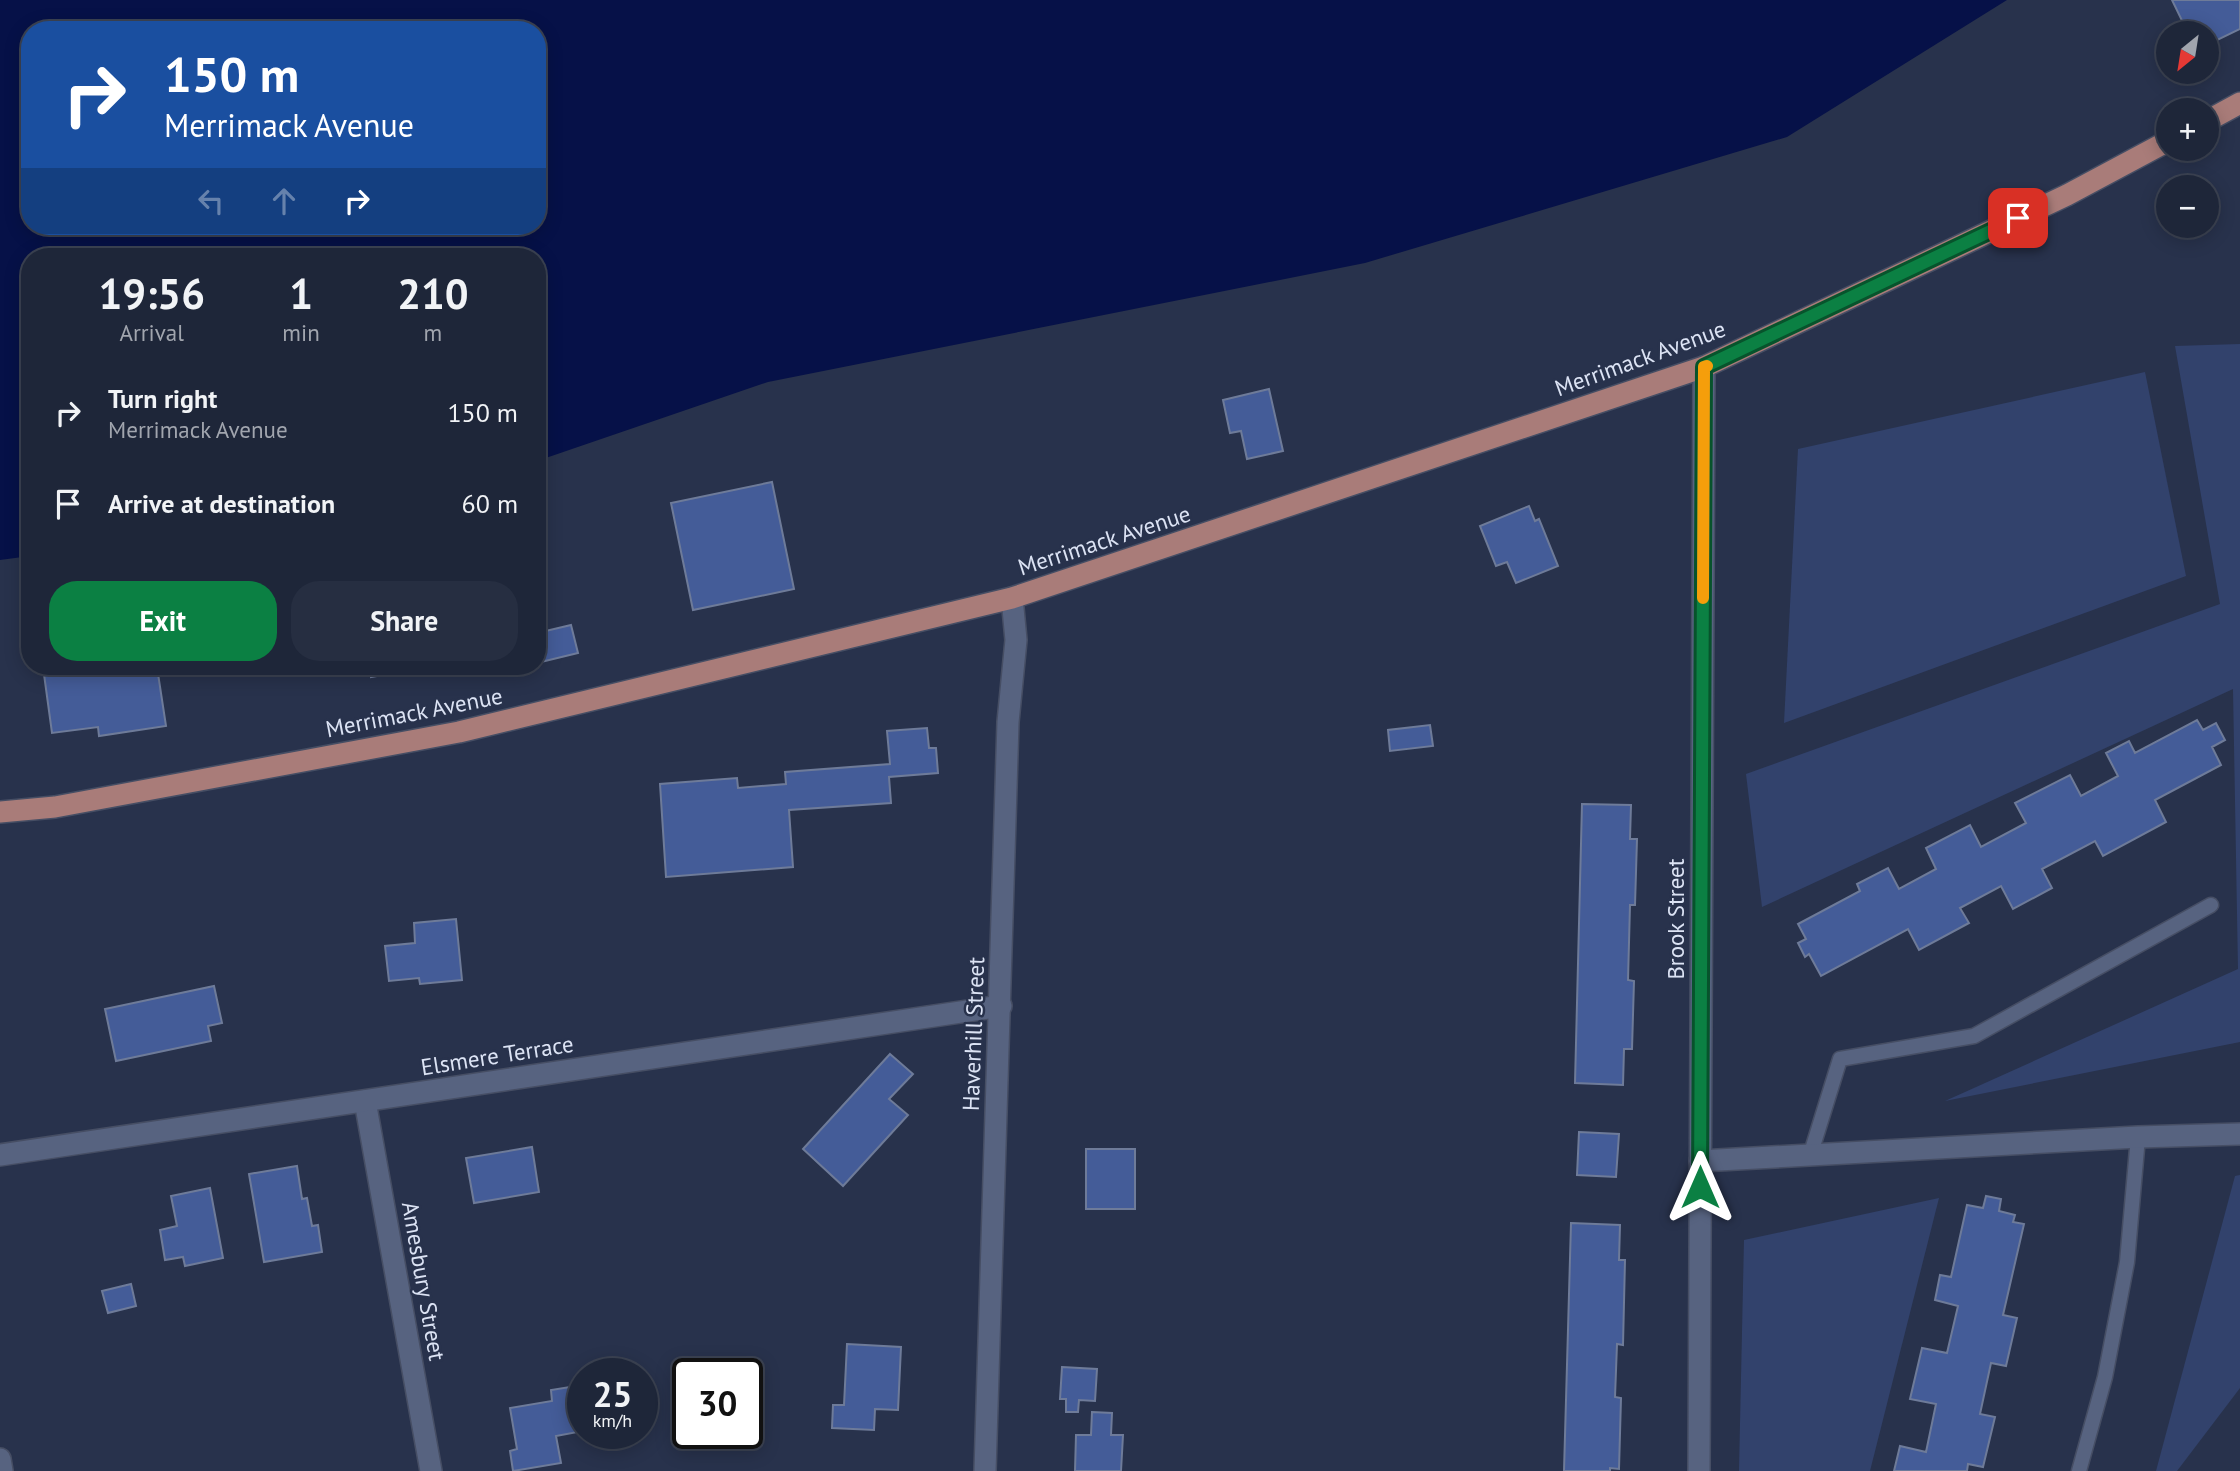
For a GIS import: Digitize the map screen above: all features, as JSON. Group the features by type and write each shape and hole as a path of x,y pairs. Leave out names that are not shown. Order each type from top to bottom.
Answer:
{"main road":[{"path":"2219,114 2240,103"},
{"name":"Merrimack Avenue","path":"0,812 55,807 459,732 1012,598 1704,367 2067,195 2156,147"}],"street":[{"name":"Brook Street","path":"1699,1471 1704,367"},
{"name":"Haverhill Street","path":"985,1471 1008,722 1016,640 1012,598"},
{"name":"Elsmere Terrace","path":"0,1155 1001,1006"},
{"name":"Amesbury Street","path":"365,1101 431,1471"},
{"path":"1700,1161 2240,1133"},
{"path":"0,1459 2,1471"}],"lane":[{"path":"1810,1156 1840,1059 1974,1036 2211,905"},
{"path":"2079,1471 2105,1377 2127,1262 2138,1137"}],"shaded area":[{"path":"0,0 2007,0 1787,137 1365,263 768,382 546,458 546,248 21,248 21,557 0,560"},
{"path":"2240,344 2240,1042 1945,1101 2238,969 2233,689 1762,907 1746,774 2220,604 2175,346"},
{"path":"2145,372 2186,576 1784,723 1798,449"},
{"path":"2240,1175 2240,1388 2177,1471 2156,1471 2235,1176"},
{"path":"1939,1198 1870,1471 1739,1471 1744,1240"}],"building":[{"path":"2172,0 2240,0 2240,29 2219,39 2219,21 2182,21"},
{"path":"1269,389 1283,451 1247,459 1241,431 1230,433 1223,400"},
{"path":"772,482 794,589 693,610 671,503"},
{"path":"1529,506 1535,521 1539,519 1558,566 1516,583 1507,562 1496,566 1480,526"},
{"path":"571,625 578,653 546,661 546,631"},
{"path":"44,675 158,675 166,726 99,736 98,727 52,733"},
{"path":"2197,720 2203,730 2216,723 2225,740 2212,747 2221,765 2155,800 2166,822 2103,856 2095,841 2042,869 2052,888 2013,909 2001,886 1960,908 1969,923 1919,950 1908,929 1821,976 1809,954 1805,957 1798,943 1806,939 1798,924 1860,891 1857,884 1888,868 1899,889 1936,869 1926,848 1970,825 1981,847 2026,823 2015,803 2070,775 2081,796 2118,776 2106,753 2129,741 2135,753"},
{"path":"1430,725 1433,746 1390,751 1388,730"},
{"path":"927,728 929,748 936,748 938,773 889,777 891,803 789,810 793,867 666,877 660,784 737,778 738,788 786,784 785,772 890,764 887,731"},
{"path":"1582,804 1631,805 1630,839 1637,839 1635,905 1630,905 1628,980 1634,981 1632,1049 1624,1049 1623,1085 1575,1083"},
{"path":"456,919 462,980 420,984 419,978 389,981 385,946 415,943 414,923"},
{"path":"214,986 222,1023 208,1026 211,1041 116,1061 105,1009"},
{"path":"890,1054 913,1074 889,1099 908,1115 843,1186 803,1149"},
{"path":"1579,1132 1619,1134 1616,1177 1577,1175"},
{"path":"532,1147 539,1192 474,1203 466,1158"},
{"path":"1086,1149 1135,1149 1135,1209 1086,1209"},
{"path":"297,1166 302,1199 307,1198 312,1226 318,1225 322,1252 264,1262 249,1174"},
{"path":"210,1188 223,1258 185,1266 183,1257 165,1260 160,1230 177,1226 171,1196"},
{"path":"1986,1196 2001,1199 1999,1211 2015,1215 2013,1222 2024,1224 2003,1315 2017,1318 2006,1366 1991,1363 1980,1414 1995,1417 1983,1467 1968,1464 1967,1471 1894,1471 1900,1446 1926,1452 1936,1404 1910,1399 1922,1348 1947,1353 1958,1306 1935,1300 1940,1275 1951,1277 1967,1205 1983,1208"},
{"path":"1571,1223 1620,1225 1619,1260 1625,1260 1623,1345 1617,1344 1615,1397 1621,1398 1619,1469 1610,1468 1610,1471 1564,1471"},
{"path":"131,1284 136,1306 108,1313 102,1291"},
{"path":"847,1344 901,1347 898,1410 875,1409 874,1430 832,1428 833,1405 844,1405"},
{"path":"1062,1367 1097,1369 1095,1401 1079,1400 1078,1412 1066,1412 1066,1399 1060,1399"},
{"path":"567,1388 567,1434 556,1436 561,1463 513,1471 510,1451 517,1449 510,1408 552,1401 551,1390"},
{"path":"1092,1412 1112,1413 1111,1435 1123,1435 1121,1471 1075,1471 1076,1435 1091,1435"}],"slow traffic":[{"path":"1703,598 1704,367 1707,366"}],"route":[{"path":"1700,1187 1704,367 2018,218"}]}
